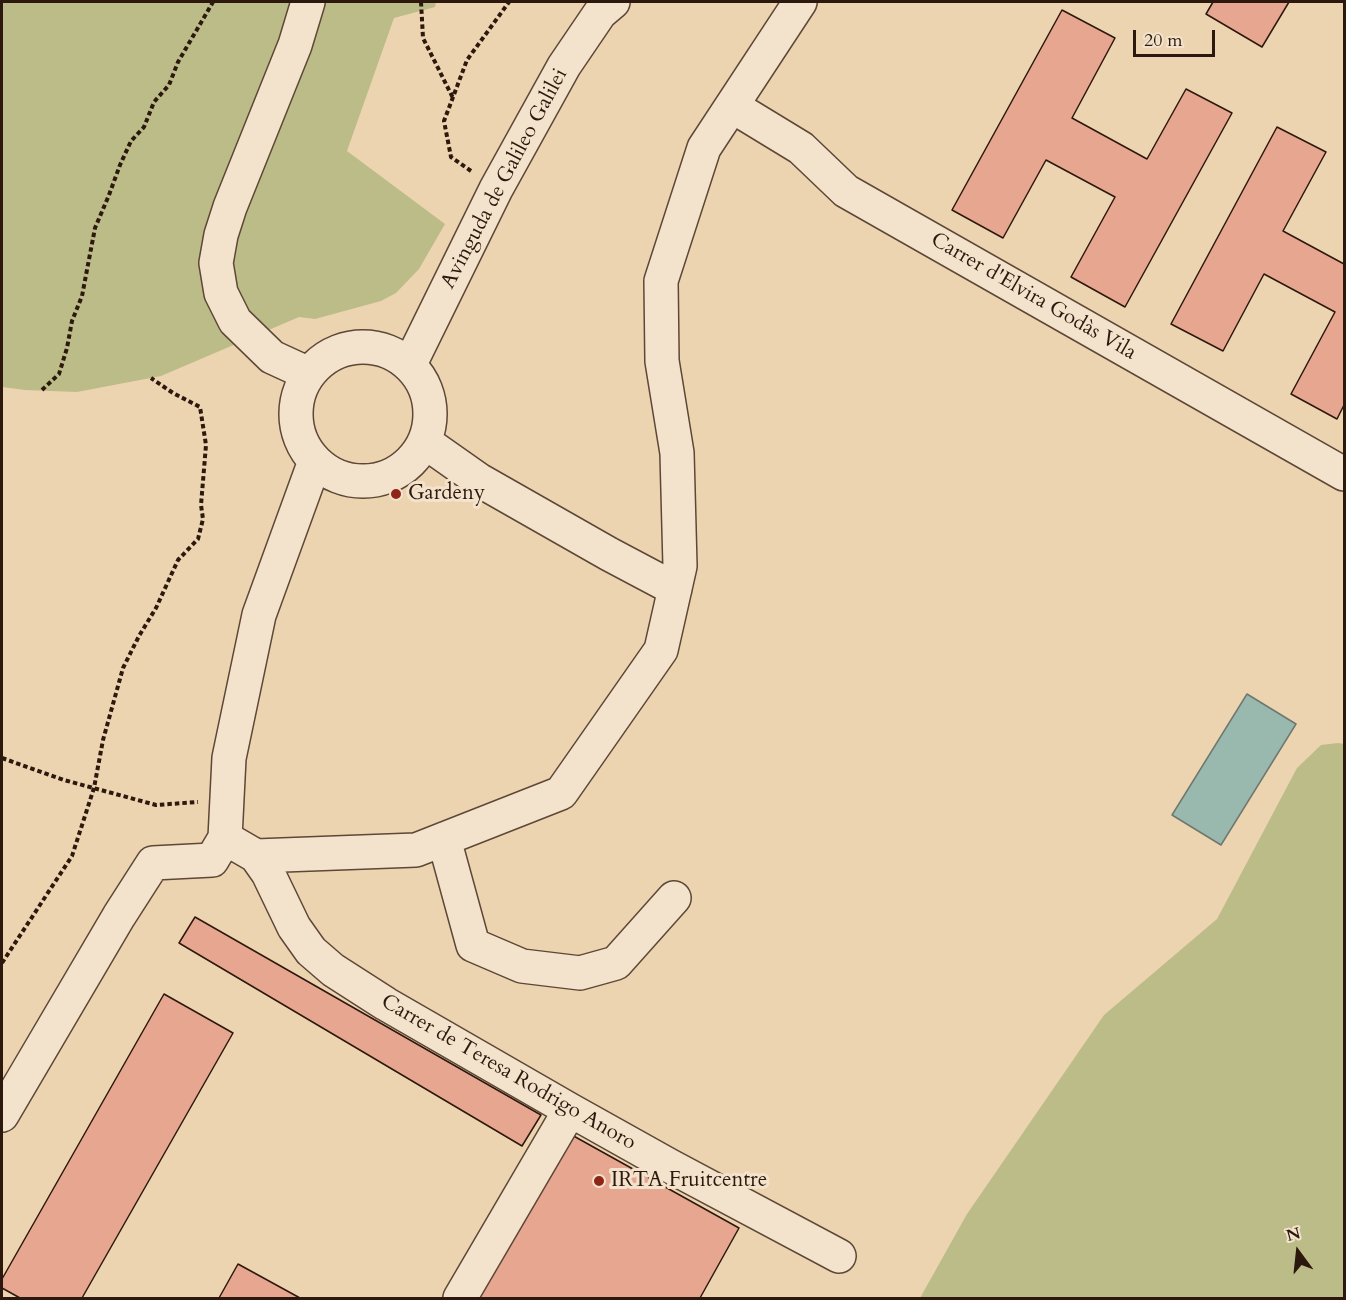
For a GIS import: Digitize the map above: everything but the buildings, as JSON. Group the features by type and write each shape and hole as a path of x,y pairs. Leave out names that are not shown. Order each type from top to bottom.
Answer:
{"street":[{"path":"308,2 295,45 230,207 221,235 216,263 221,293 235,321 272,357 309,374"},
{"name":"Avinguda de Galileo Galilei","path":"410,364 496,189 564,66 600,13 613,2"},
{"path":"2,1115 119,916 153,863 219,849 256,856 416,850 561,793 661,650 680,566 677,453 662,361 661,281 704,148 800,2"},
{"name":"Carrer d'Elvira Godàs Vila","path":"732,106 801,148 846,191 1344,474"},
{"path":"369,346 391,352 410,364 423,381 430,401 431,422 425,442 413,460 395,473 375,480 353,480 333,474 315,461 304,447 296,422 298,397 309,374 325,358 346,348 369,346"},
{"path":"425,442 479,480 675,589"},
{"path":"219,849 227,800 229,758 259,615 315,461"},
{"path":"444,839 473,945 522,966 580,973 616,963 674,898"},
{"name":"Carrer de Teresa Rodrigo Anoro","path":"256,856 268,873 294,927 311,951 333,969 386,1004 570,1110 839,1256"},
{"path":"460,1299 570,1110"}],"path":[{"path":"42,390 59,374 72,321 82,296 95,228 120,165 131,141 144,127 154,102 169,85 178,62 213,2"},
{"path":"421,2 423,38 453,98"},
{"path":"496,189 451,157 444,121 467,60 509,2"},
{"path":"2,963 72,856 94,788 102,740 123,668 156,608 178,560 198,539 203,519 201,505 206,445 200,406 173,393 151,378"},
{"path":"2,758 64,780 156,805 227,800"}],"green space":[{"path":"2,2 436,2 435,7 394,18 347,151 445,224 419,269 396,293 381,301 315,319 299,317 161,376 77,392 2,387"},
{"path":"1344,744 1343,1298 920,1298 967,1214 1104,1015 1217,919 1297,768 1321,745"}],"water":[{"path":"1247,694 1296,724 1221,845 1172,815"}],"place":[{"name":"Gardeny","path":"396,494"},
{"name":"IRTA Fruitcentre","path":"599,1181"}]}
